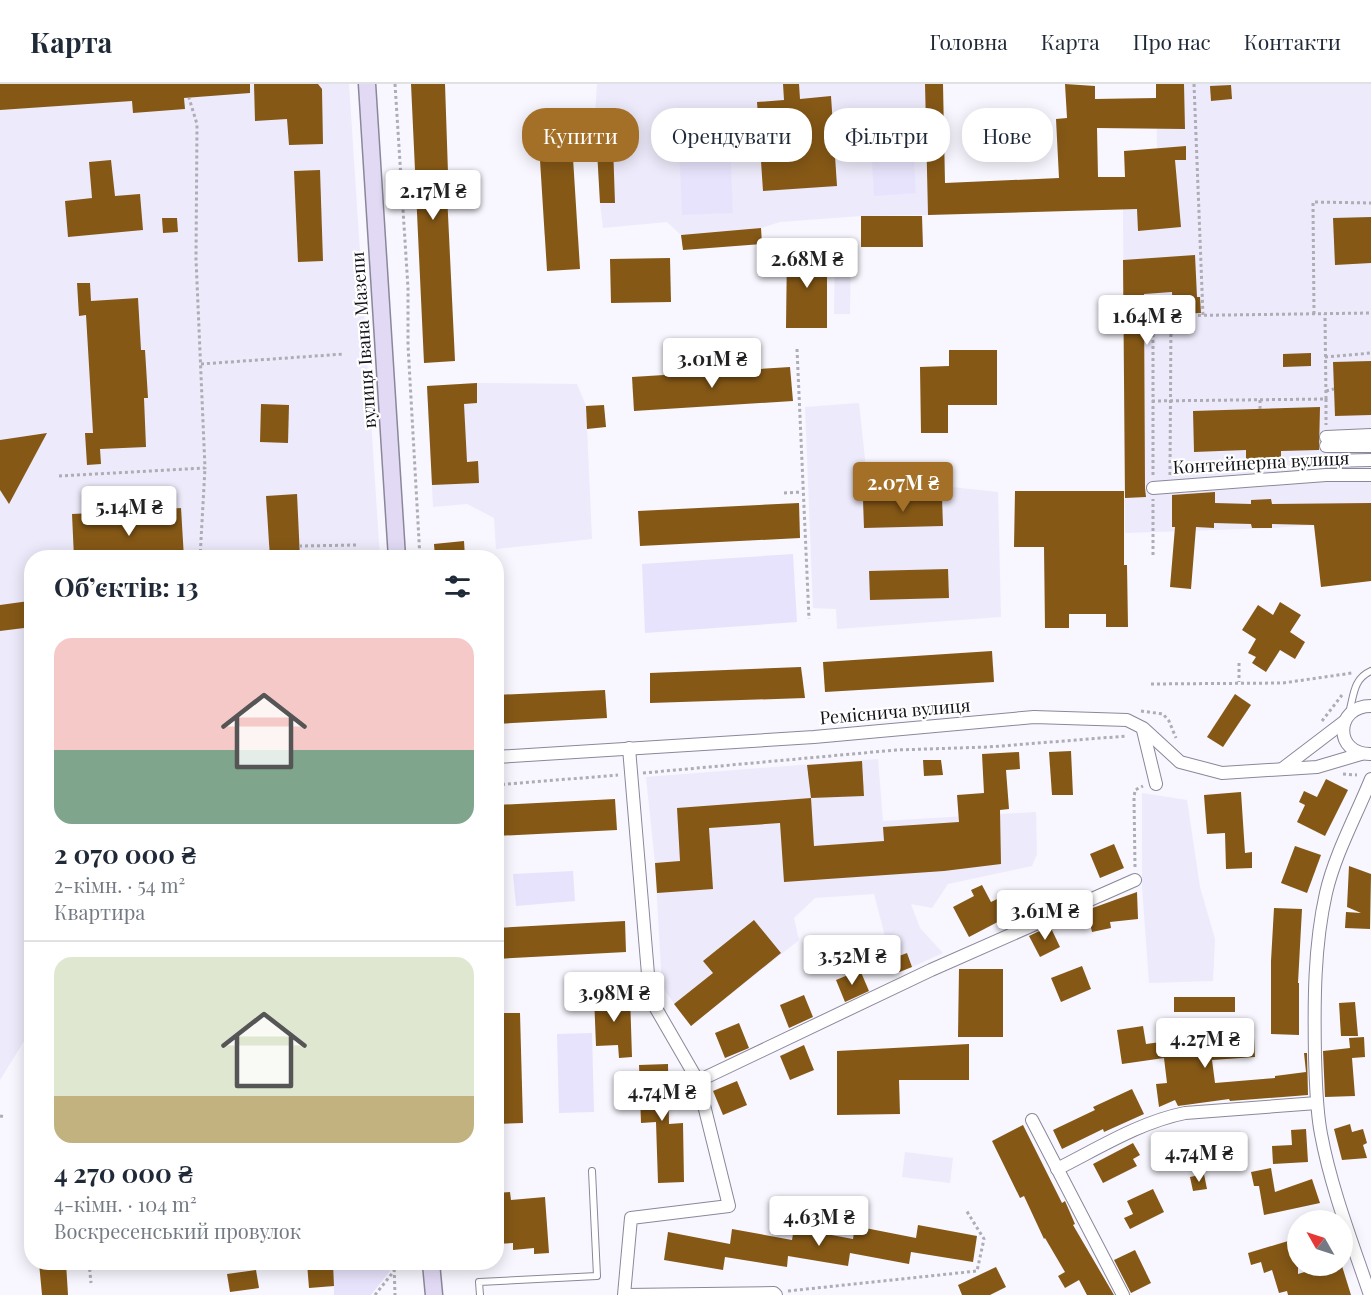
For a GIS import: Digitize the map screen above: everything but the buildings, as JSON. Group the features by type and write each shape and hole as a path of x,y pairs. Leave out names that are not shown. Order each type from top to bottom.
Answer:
{"main road":[{"name":"вулиця Івана Мазепи","path":"367,84 396,550"},
{"path":"432,1270 434,1295"}],"street":[{"name":"Контейнерна вулиця","path":"1371,435 1326,441 1371,446"},
{"name":"Контейнерна вулиця","path":"1326,461 1371,460"},
{"name":"Контейнерна вулиця","path":"1153,488 1326,475 1371,475"},
{"path":"1281,770 1347,718 1355,709 1371,706"},
{"name":"Реміснича вулиця","path":"504,756 814,737 1034,717 1127,720 1143,729 1180,762 1222,773 1317,767 1368,756"},
{"name":"Реміснича вулиця","path":"1347,718 1344,737 1348,744 1368,756"},
{"path":"1143,729 1156,784"},
{"path":"629,748 650,998 698,1081 729,1206 631,1218 624,1295 775,1294"},
{"path":"1370,1295 1335,1187 1321,1135 1317,1103 1315,1013 1323,915 1333,870 1371,779"},
{"path":"698,1081 931,970 1135,880"},
{"path":"1057,1169 1145,1125 1166,1117 1185,1113 1317,1103"},
{"path":"1032,1120 1123,1295"}],"lane":[{"path":"1347,718 1361,675 1371,670"},
{"path":"480,1295 479,1282 597,1276 592,1171"}],"path":[{"path":"395,84 408,288 408,345 420,550"},
{"path":"1194,84 1203,316"},
{"path":"189,98 197,124 196,259 205,468 200,550"},
{"path":"1314,314 1313,202 1371,202"},
{"path":"1153,555 1153,316 1371,313"},
{"path":"1152,401 1326,399 1325,314"},
{"path":"1170,486 1171,316"},
{"path":"797,349 809,619"},
{"path":"1325,357 1371,353"},
{"path":"201,364 344,354"},
{"path":"1326,391 1334,389"},
{"path":"1260,400 1260,409"},
{"path":"59,476 205,468"},
{"path":"784,493 802,492"},
{"path":"804,520 809,519"},
{"path":"299,546 357,545"},
{"path":"1239,663 1239,682"},
{"path":"1151,684 1283,683 1353,673"},
{"path":"1320,723 1340,697 1357,684"},
{"path":"1127,736 1130,708 1163,714 1169,721 1173,736 1180,743"},
{"path":"504,784 896,750 988,747 1127,736 1149,752"},
{"path":"1135,880 1135,790 1141,786 1156,784"},
{"path":"775,1294 977,1270 984,1239 966,1210"},
{"path":"90,1270 91,1283"},
{"path":"375,1295 394,1270"},
{"path":"394,1270 395,1295"}],"shaded area":[{"path":"0,84 349,84 379,550 24,550 24,1041 0,1080"},
{"path":"597,84 925,84 926,108 824,108 824,162 927,162 928,215 861,216 780,222 761,228 681,235 667,222 603,228 598,162 639,162 639,108 595,108"},
{"path":"1156,84 1371,84 1371,521 1272,528 1125,533 1123,209 1157,148"},
{"path":"680,162 731,162 733,213 682,215"},
{"path":"872,162 914,162 916,193 874,196"},
{"path":"835,242 851,242 850,314 834,314"},
{"path":"477,383 577,384 586,406 592,539 496,549 494,518 467,504 433,507 427,386"},
{"path":"859,403 867,478 998,492 1001,617 837,629 836,609 813,608 805,407"},
{"path":"793,554 797,622 645,633 642,564"},
{"path":"878,759 883,821 1036,812 1037,854 1032,866 948,884 932,908 911,904 920,928 943,953 912,967 907,953 891,959 874,894 815,898 794,918 799,940 691,1026 662,987 655,863 646,777"},
{"path":"1142,793 1187,800 1200,887 1215,939 1213,981 1149,983 1142,886"},
{"path":"573,871 575,901 516,906 513,874"},
{"path":"592,1033 594,1112 559,1113 557,1034"},
{"path":"905,1152 953,1158 950,1183 902,1177"},
{"path":"333,1270 390,1270 371,1295 334,1295"}]}
